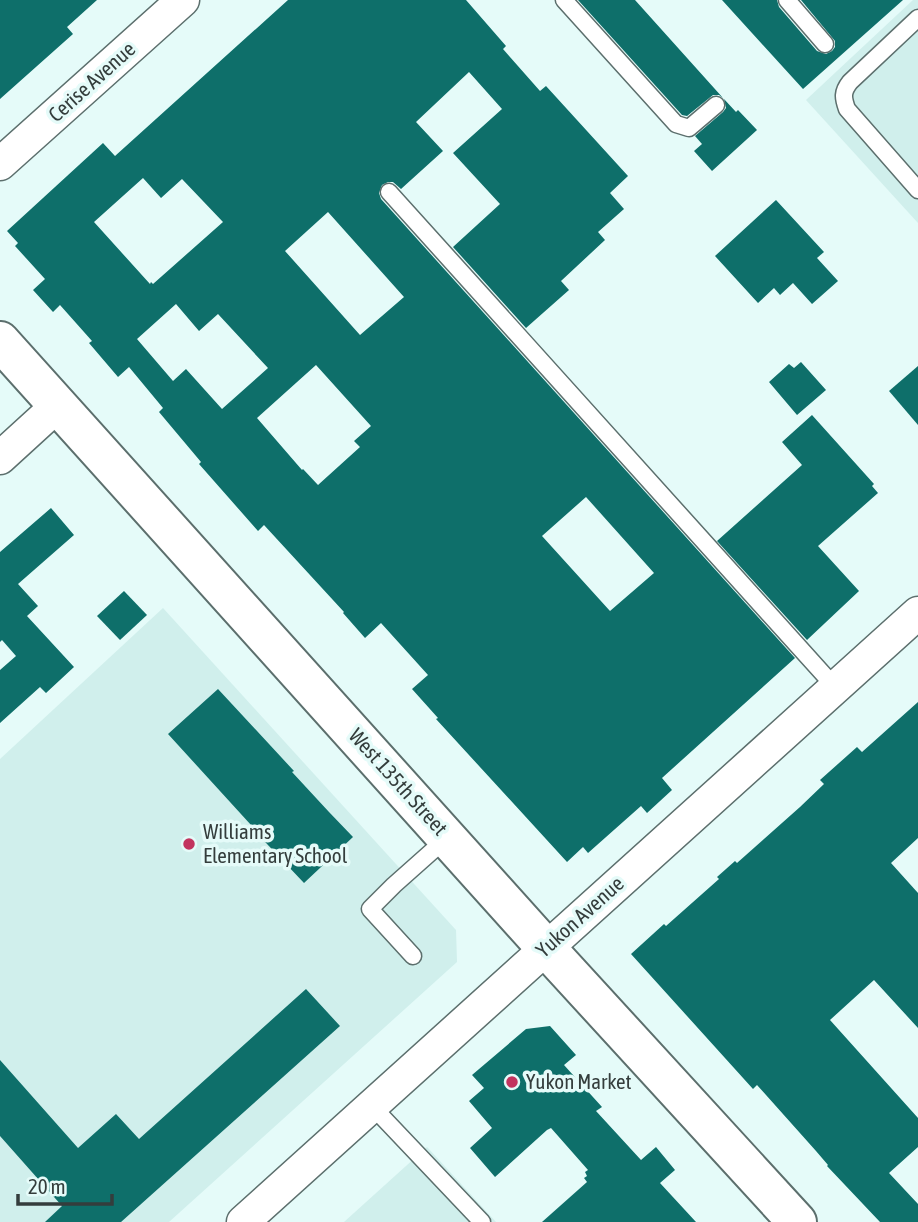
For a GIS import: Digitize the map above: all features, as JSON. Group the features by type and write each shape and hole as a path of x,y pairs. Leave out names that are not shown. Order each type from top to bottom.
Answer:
{"street":[{"name":"Cerise Avenue","path":"0,164 183,0"},
{"name":"West 135th Street","path":"0,341 546,948 797,1222"},
{"path":"0,458 58,405"},
{"name":"Yukon Avenue","path":"243,1222 918,612"}],"lane":[{"path":"564,0 676,124 689,128 716,105"},
{"path":"787,0 825,44"},
{"path":"918,18 850,82 843,96 847,109 918,190"},
{"path":"389,192 835,687"},
{"path":"413,956 370,909 448,837"},
{"path":"371,1105 482,1222"}],"shaded area":[{"path":"913,0 918,0 918,223 806,100"},
{"name":"Williams Elementary School","path":"163,608 456,930 457,962 169,1222 0,1222 0,759"},
{"path":"427,1147 496,1222 344,1222"}],"building":[{"path":"0,0 97,0 67,27 73,34 0,99"},
{"path":"288,0 466,0 506,46 503,49 540,91 546,86 628,176 610,193 624,209 598,232 605,240 561,281 569,290 526,328 453,247 500,204 453,153 502,109 469,72 416,122 443,151 401,189 393,182 388,182 382,185 379,193 381,199 795,658 662,778 672,790 647,813 641,806 588,853 583,847 567,862 436,719 438,718 412,689 428,675 381,623 365,638 264,525 258,531 199,464 201,462 159,412 163,408 129,367 118,377 89,343 92,341 60,305 53,312 33,290 45,279 15,246 18,243 7,231 103,143 115,156","holes":["143,178 161,198 182,179 223,222 153,284 150,284 94,222","328,212 404,297 360,335 285,251","176,304 199,331 218,314 268,368 222,409 186,369 173,381 137,339","316,365 371,426 354,441 360,447 318,485 257,418","586,497 654,573 610,611 542,536"]},
{"path":"578,0 635,0 723,98 713,95 687,116 682,115"},
{"path":"722,0 777,0 779,7 817,51 826,54 835,47 835,41 801,0 903,0 803,89"},
{"path":"724,99 757,130 712,171 694,151 702,144 695,136 723,112 726,108"},
{"path":"776,200 824,252 817,258 838,281 812,304 793,283 780,295 774,288 758,303 715,256"},
{"path":"801,362 826,390 797,415 769,382 789,364 794,368"},
{"path":"918,366 918,425 889,391"},
{"path":"812,415 874,484 872,486 878,493 818,546 859,591 807,640 717,541 802,465 782,442"},
{"path":"51,508 74,535 18,584 38,606 27,616 74,667 46,693 40,687 0,723 0,670 16,656 2,640 0,642 0,552"},
{"path":"124,591 147,615 120,640 97,616"},
{"path":"218,689 353,837 304,883 168,734"},
{"path":"918,702 918,838 891,863 918,893 918,1028 874,980 830,1020 918,1118 918,1147 889,1173 918,1204 918,1222 880,1222 757,1085 753,1089 631,954 800,807 824,784 820,780 857,747 862,752"},
{"path":"306,989 340,1026 121,1222 45,1222 62,1206 0,1136 0,1060 78,1148 116,1114 139,1139"},
{"path":"550,1026 576,1055 564,1065 602,1107 596,1111 641,1160 656,1147 675,1170 660,1183 696,1222 542,1222 587,1182 584,1178 588,1170 551,1128 495,1177 470,1148 492,1128 469,1101 484,1088 472,1075 526,1029"}],"place":[{"name":"Williams Elementary School","path":"189,844"},
{"name":"Yukon Market","path":"512,1082"}]}
